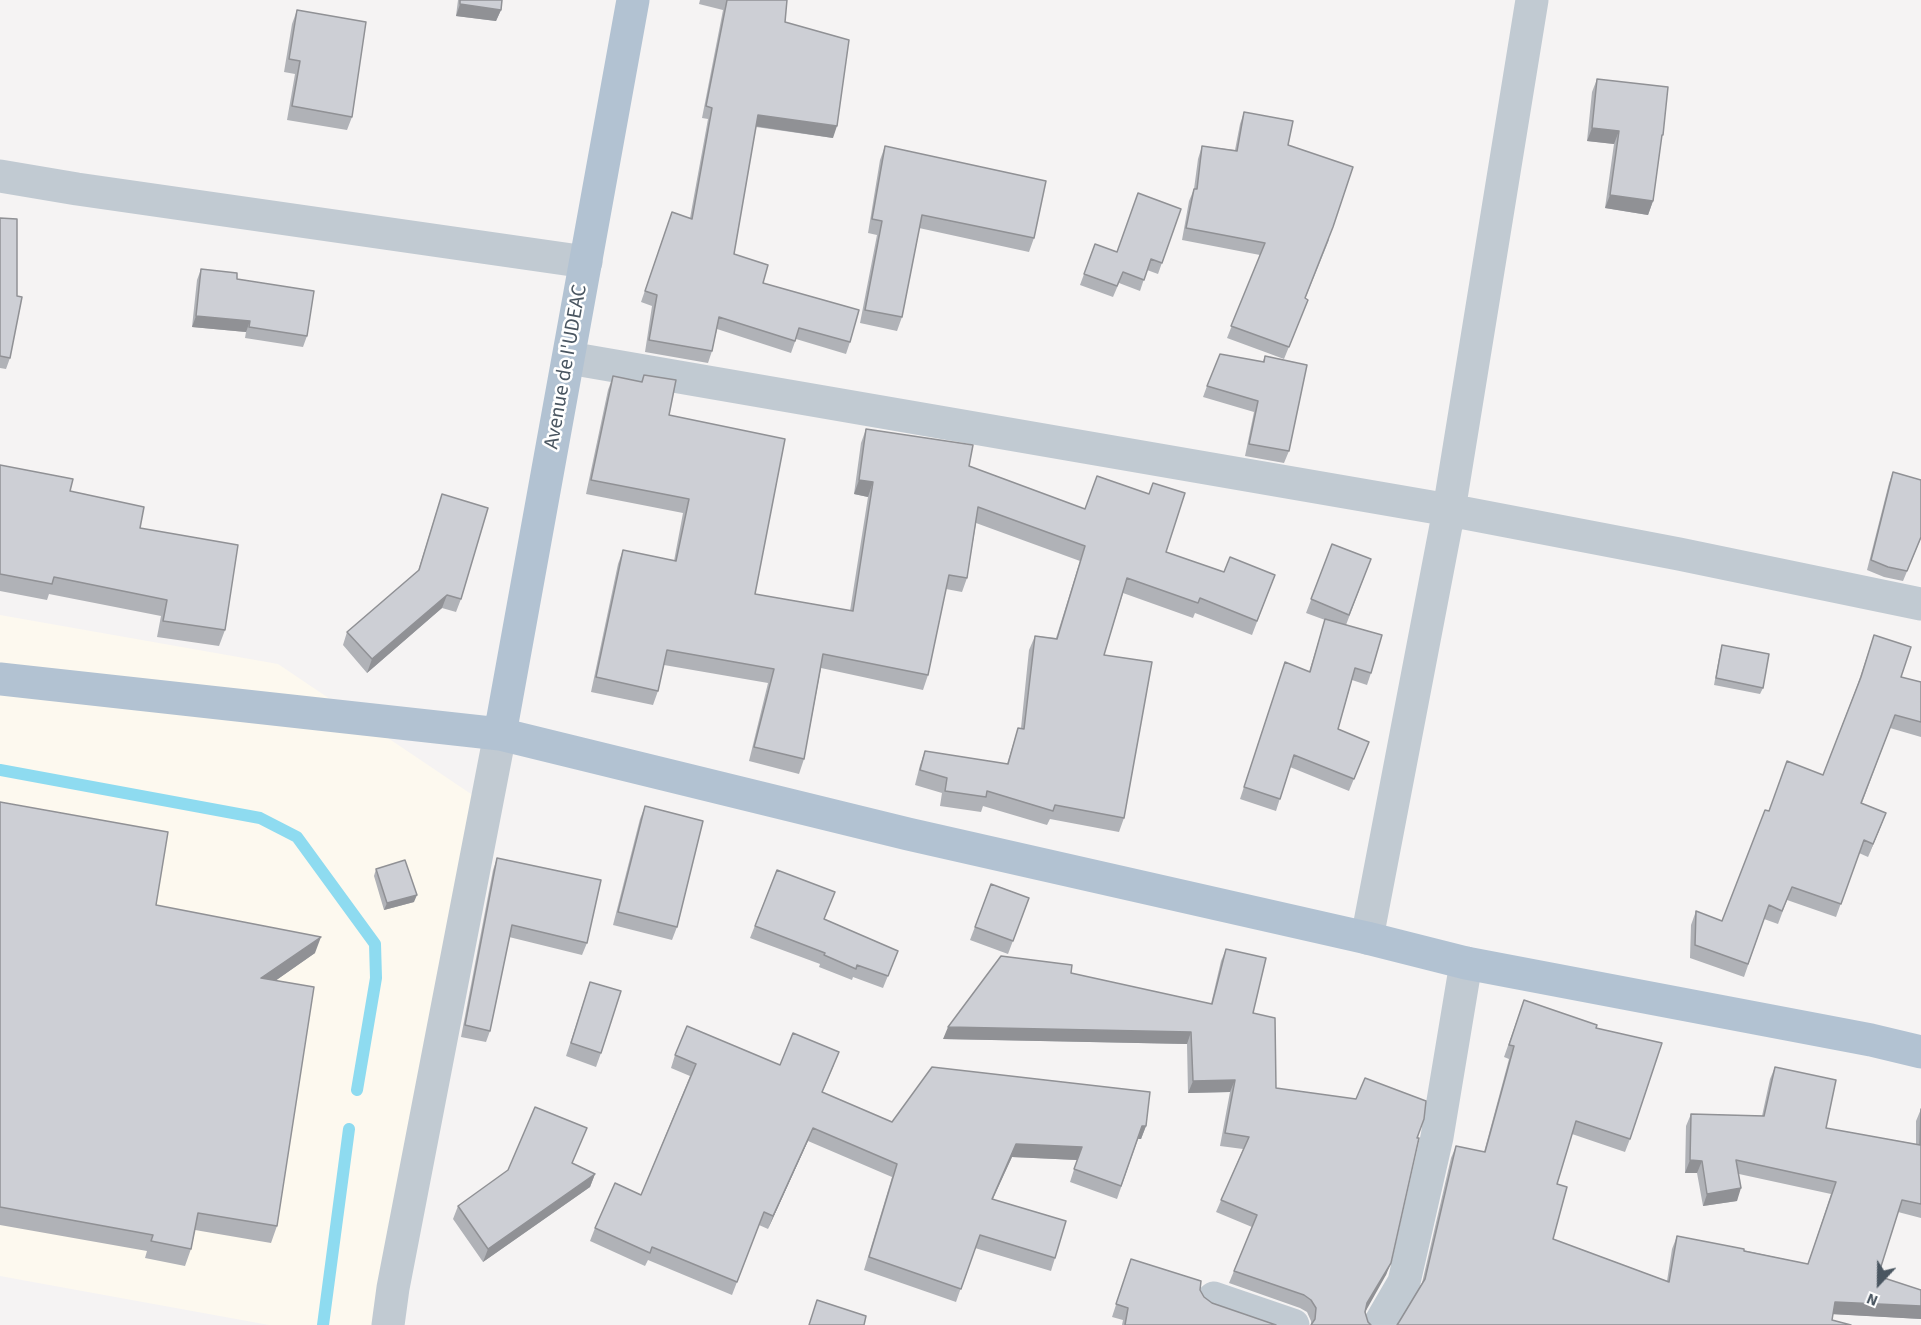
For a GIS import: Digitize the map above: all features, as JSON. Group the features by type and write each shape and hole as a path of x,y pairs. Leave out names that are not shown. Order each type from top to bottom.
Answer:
{"main road":[{"name":"Avenue de I'UDEAC","path":"500,734 633,0"},
{"path":"0,679 500,734 909,834 1367,938 1466,963 1871,1040 1921,1052"}],"street":[{"path":"1367,938 1449,510 1532,0"},
{"path":"0,176 88,191 586,262"},
{"path":"569,358 1449,510 1921,604"},
{"path":"388,1325 393,1288 500,734"},
{"path":"1380,1325 1404,1282 1437,1137 1466,963"},
{"path":"1214,1298 1293,1325"}],"shaded area":[{"path":"0,615 278,664 474,796 400,1325 269,1325 0,1276"}],"building":[{"path":"460,0 502,0 501,10 460,4"},
{"path":"727,0 787,0 785,22 849,40 837,126 758,115 734,254 768,265 763,283 859,310 850,342 799,328 795,341 719,317 712,351 649,340 657,295 645,291 672,212 692,219 712,108 706,106"},
{"path":"297,10 366,22 352,117 292,106 300,61 289,59"},
{"path":"1597,79 1668,87 1653,201 1610,195 1619,131 1592,128"},
{"path":"1244,112 1293,121 1288,145 1353,167 1333,227 1305,298 1308,300 1289,347 1231,326 1265,243 1186,228 1194,189 1197,189 1202,146 1237,151"},
{"path":"885,146 1046,181 1034,238 922,215 902,317 865,310 882,221 872,219"},
{"path":"1138,193 1181,209 1162,263 1151,259 1144,280 1123,272 1117,286 1084,274 1095,244 1117,252"},
{"path":"0,218 17,219 17,296 22,297 10,358 0,356"},
{"path":"201,269 237,273 237,279 314,291 307,336 249,327 250,321 196,316"},
{"path":"1220,354 1264,362 1265,356 1307,365 1289,451 1249,444 1258,401 1207,386"},
{"path":"644,375 676,380 669,415 785,439 755,594 853,611 873,482 859,480 866,429 973,445 969,466 1085,509 1097,476 1149,494 1153,483 1185,493 1166,552 1224,572 1230,557 1275,575 1257,621 1200,598 1198,603 1127,578 1104,655 1152,662 1124,818 1055,805 1053,811 987,791 986,797 945,791 947,778 920,770 925,751 1008,764 1018,728 1024,729 1035,636 1057,639 1085,546 978,507 967,578 949,575 928,675 823,654 804,759 754,747 774,669 667,650 658,691 596,677 623,550 676,561 689,499 591,480 613,376 642,382"},
{"path":"0,465 73,479 70,491 144,507 140,528 238,545 225,630 163,621 167,600 54,577 52,584 0,574"},
{"path":"1893,472 1921,480 1921,537 1907,571 1871,560"},
{"path":"442,494 488,508 461,599 447,595 372,659 347,632 419,570"},
{"path":"1332,544 1371,559 1349,615 1311,599"},
{"path":"1325,619 1382,635 1371,673 1355,668 1338,729 1369,742 1354,779 1294,755 1280,799 1244,787 1285,662 1310,672"},
{"path":"1874,635 1911,647 1901,677 1921,682 1921,722 1895,715 1861,803 1886,813 1873,844 1864,840 1841,904 1792,887 1782,911 1769,905 1748,964 1695,945 1696,911 1722,921 1765,810 1769,811 1787,761 1823,775 1861,677"},
{"path":"1722,645 1769,654 1763,688 1716,678"},
{"path":"0,802 168,832 156,905 321,937 261,978 314,987 277,1226 198,1213 191,1249 151,1241 153,1235 0,1207"},
{"path":"645,806 703,821 677,927 618,912"},
{"path":"497,858 601,880 587,943 512,925 490,1031 465,1025"},
{"path":"405,860 417,895 387,903 376,869"},
{"path":"777,870 835,892 824,919 898,951 888,976 857,965 856,969 824,955 825,953 755,926"},
{"path":"991,884 1029,898 1013,941 975,927"},
{"path":"1226,949 1266,958 1253,1013 1275,1018 1276,1088 1356,1099 1365,1078 1426,1101 1424,1119 1417,1138 1419,1138 1391,1263 1367,1303 1365,1312 1371,1325 1311,1325 1315,1319 1316,1308 1304,1295 1234,1271 1257,1215 1221,1200 1249,1137 1225,1133 1235,1080 1193,1081 1191,1032 948,1027 1001,956 1072,965 1071,973 1212,1004"},
{"path":"590,982 621,991 601,1053 571,1043"},
{"path":"1524,1000 1597,1025 1596,1028 1662,1043 1630,1139 1576,1121 1557,1184 1567,1187 1553,1239 1669,1282 1677,1236 1808,1264 1836,1182 1736,1160 1741,1188 1707,1194 1702,1161 1690,1160 1691,1114 1764,1116 1775,1067 1836,1080 1826,1128 1920,1145 1921,1109 1921,1204 1902,1200 1878,1276 1921,1290 1921,1306 1835,1302 1832,1320 1851,1325 1397,1325 1425,1279 1456,1146 1485,1152 1514,1046 1509,1045"},
{"path":"687,1026 780,1065 793,1033 839,1052 822,1092 892,1122 932,1067 1150,1092 1146,1126 1142,1126 1121,1186 1074,1169 1082,1147 1016,1144 992,1199 1066,1221 1055,1258 980,1235 961,1289 869,1257 897,1164 813,1128 773,1216 764,1212 737,1282 652,1247 650,1253 595,1228 615,1183 641,1195 696,1064 675,1055"},
{"path":"535,1107 587,1128 572,1163 595,1174 488,1249 458,1206 508,1170"},
{"path":"1131,1259 1201,1281 1200,1290 1204,1297 1212,1303 1276,1325 1125,1325 1128,1308 1116,1304"},
{"path":"817,1300 866,1316 864,1325 809,1325"}],"waterway":[{"path":"0,770 260,818 297,837 375,944 376,978 357,1090"},
{"path":"323,1325 349,1129"}]}
